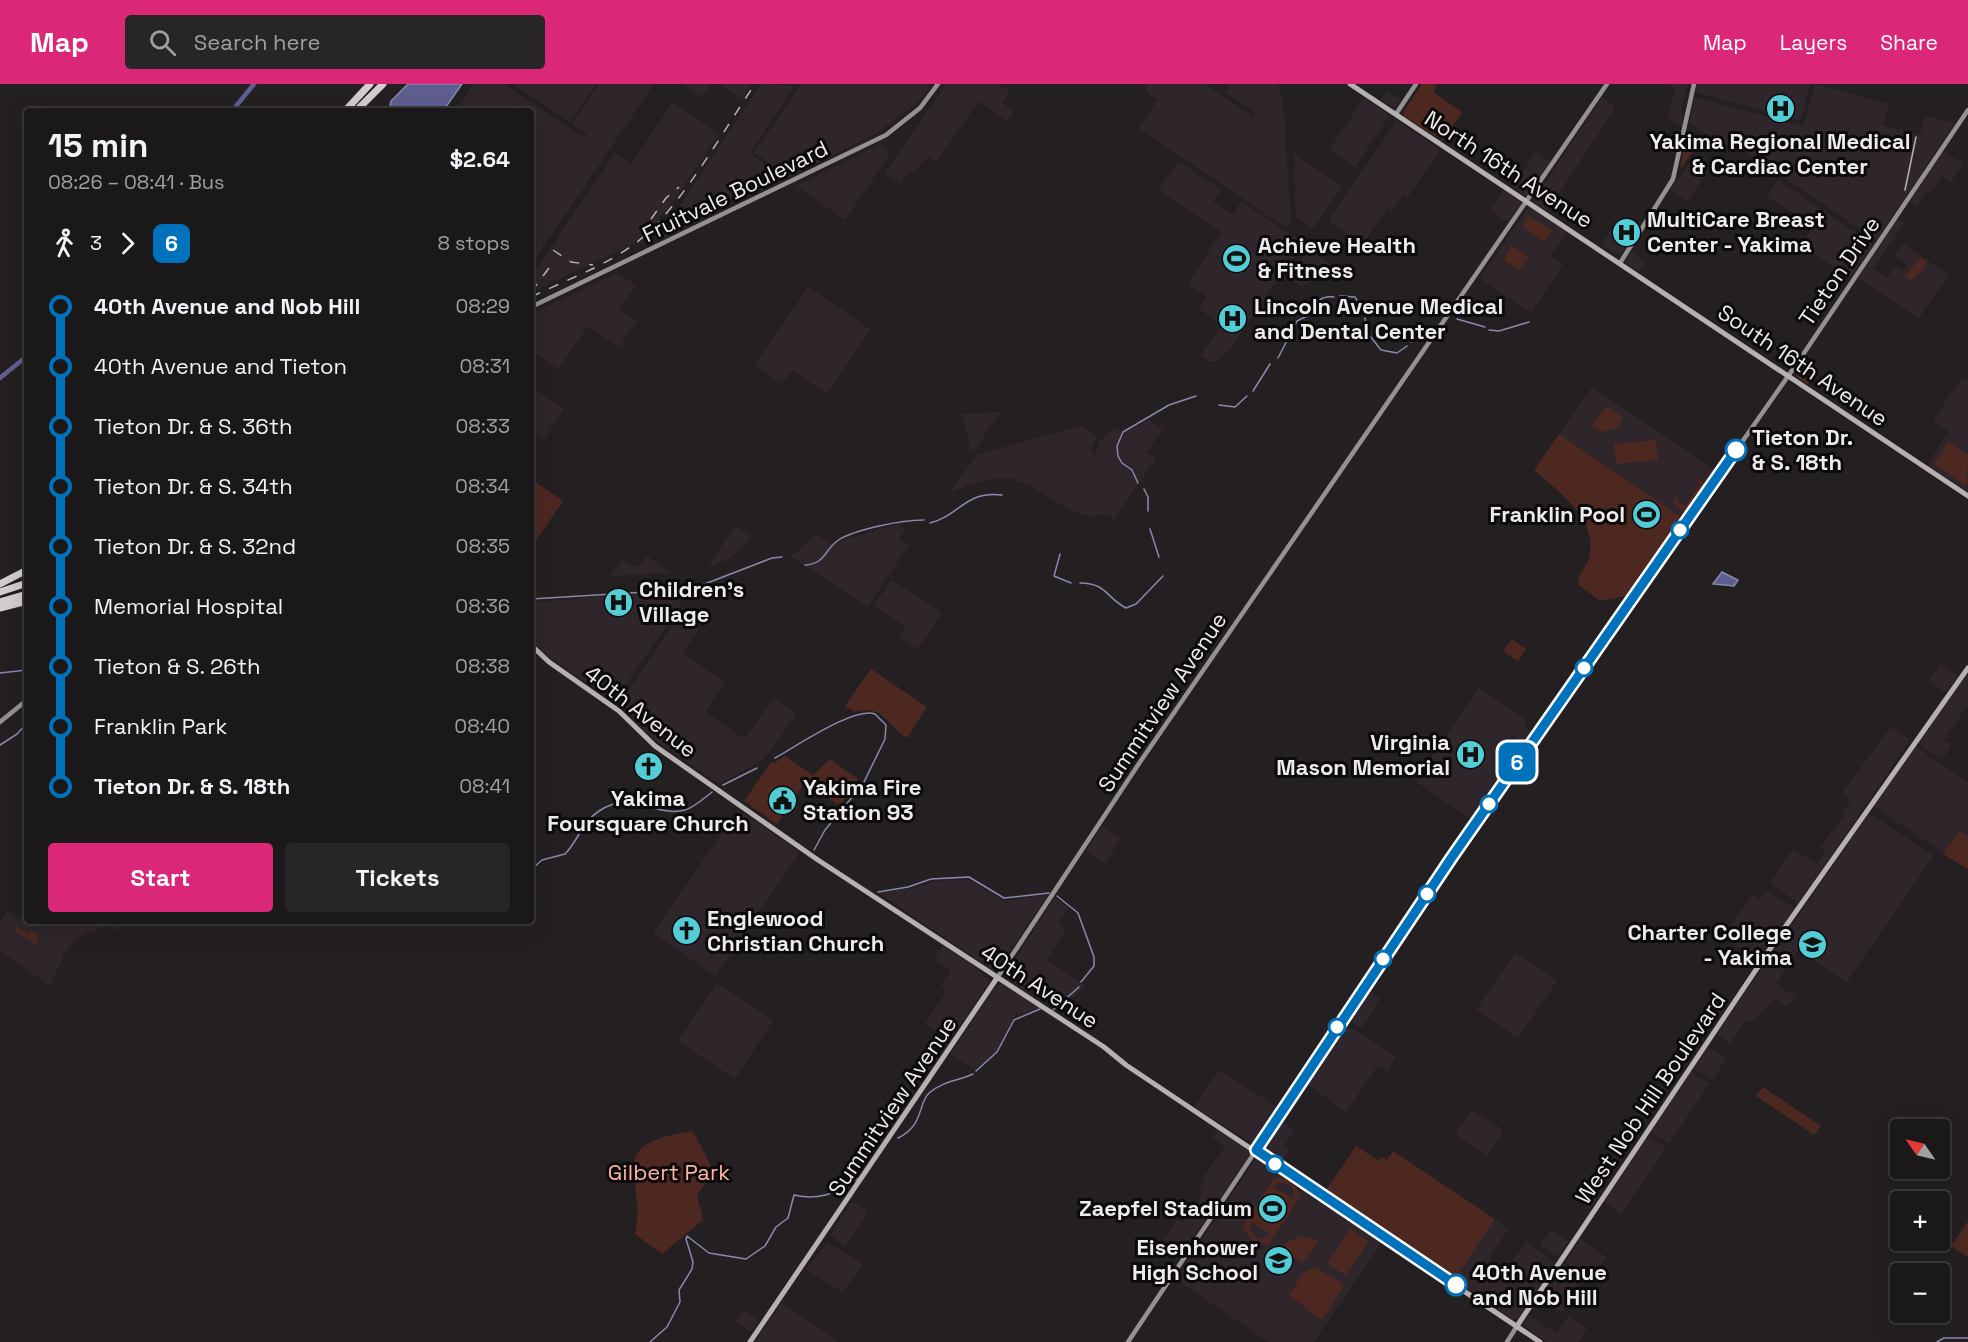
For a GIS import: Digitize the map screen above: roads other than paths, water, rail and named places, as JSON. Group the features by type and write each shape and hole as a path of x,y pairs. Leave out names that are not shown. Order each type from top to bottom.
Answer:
{"highway":[{"path":"348,108 370,84"},
{"path":"360,108 382,84"},
{"path":"0,584 24,572"},
{"path":"0,592 24,584"},
{"path":"0,602 24,595"},
{"path":"0,608 24,602"}],"main road":[{"name":"Fruitvale Boulevard","path":"534,306 886,135 920,108 938,84"},
{"name":"North 16th Avenue","path":"1350,84 1620,263"},
{"path":"1396,114 1416,84"},
{"name":"Summitview Avenue","path":"750,1342 868,1172 1146,753 1528,202 1606,84"},
{"path":"1620,263 1674,180 1694,84"},
{"name":"Tieton Drive","path":"1128,1342 1452,857 1788,375 1968,110"},
{"name":"South 16th Avenue","path":"1620,263 1968,496"},
{"name":"40th Avenue","path":"534,648 549,662 619,711 654,746 818,860 1256,1150 1540,1342"},
{"name":"West Nob Hill Boulevard","path":"1507,1342 1776,941 1968,668"},
{"path":"0,722 24,702"}],"water":[{"path":"408,84 462,84 445,108 390,108 391,101"},
{"path":"1722,572 1738,580 1734,586 1713,584"}],"waterway":[{"path":"234,108 254,84"},
{"path":"1340,296 1355,297 1364,312"},
{"path":"1278,358 1297,321 1311,314 1319,300 1334,297"},
{"path":"1365,318 1366,331 1381,350 1397,353 1407,346"},
{"path":"1457,319 1485,327"},
{"path":"1489,330 1499,331 1529,322"},
{"path":"1411,342 1417,334 1423,332"},
{"path":"0,378 24,358"},
{"path":"1253,391 1270,364"},
{"path":"1138,483 1132,470 1122,463 1118,456 1117,446 1123,432 1169,405 1196,396"},
{"path":"1219,405 1235,407 1247,396"},
{"path":"1144,489 1148,497 1148,511"},
{"path":"930,523 940,520 980,496 1002,495"},
{"path":"805,565 817,562 837,541 855,533 892,523 924,520"},
{"path":"1150,529 1159,557"},
{"path":"1060,554 1054,576 1071,583"},
{"path":"702,585 772,558 782,557"},
{"path":"1080,583 1101,588 1126,608 1136,604 1163,576"},
{"path":"534,599 662,591"},
{"path":"0,673 24,670"},
{"path":"775,758 825,729 854,716 866,713 875,714 886,725 885,739 863,784 825,830 814,850"},
{"path":"0,745 24,726"},
{"path":"723,785 757,768"},
{"path":"534,867 542,860 565,854 593,815 611,805 622,802 663,810 685,810 696,805 712,792"},
{"path":"878,892 908,887 931,879 969,877 1004,898 1049,893"},
{"path":"1057,896 1078,913 1094,957 1094,966 1081,982"},
{"path":"1053,1010 1079,987"},
{"path":"976,1071 997,1052 1014,1020 1040,1009"},
{"path":"898,1138 912,1127 929,1093 945,1084 973,1074"},
{"path":"650,1342 667,1327 680,1302 679,1290 692,1269 693,1262 687,1236 709,1253 746,1259 765,1246 776,1227 788,1218 794,1195 820,1196 842,1188 857,1179"},
{"path":"1937,1342 1944,1338 1968,1338"}],"tram line":[{"path":"1905,190 1916,137"}],"railway":[{"path":"534,296 625,251 653,228 685,190 755,84"},
{"path":"651,219 666,198 679,187"},
{"path":"553,250 571,262 593,265"},
{"path":"534,288 552,264"}],"place":[{"name":"Yakima Regional Medical & Cardiac Center","path":"1780,109"},
{"name":"MultiCare Breast Center - Yakima","path":"1626,232"},
{"name":"Achieve Health & Fitness","path":"1237,258"},
{"name":"Lincoln Avenue Medical and Dental Center","path":"1233,319"},
{"name":"Tieton Dr. & S. 18th","path":"1736,450"},
{"name":"Franklin Pool","path":"1646,514"},
{"name":"Children’s Village","path":"618,602"},
{"name":"Virginia Mason Memorial","path":"1471,755"},
{"name":"Yakima Foursquare Church","path":"648,766"},
{"name":"Yakima Fire Station 93","path":"782,800"},
{"name":"Englewood Christian Church","path":"686,931"},
{"name":"Charter College - Yakima","path":"1813,945"},
{"name":"Zaepfel Stadium","path":"1273,1208"},
{"name":"Eisenhower High School","path":"1279,1260"},
{"name":"40th Avenue and Nob Hill","path":"1456,1285"}],"park label":[{"name":"Gilbert Park","path":"669,1172"}]}
